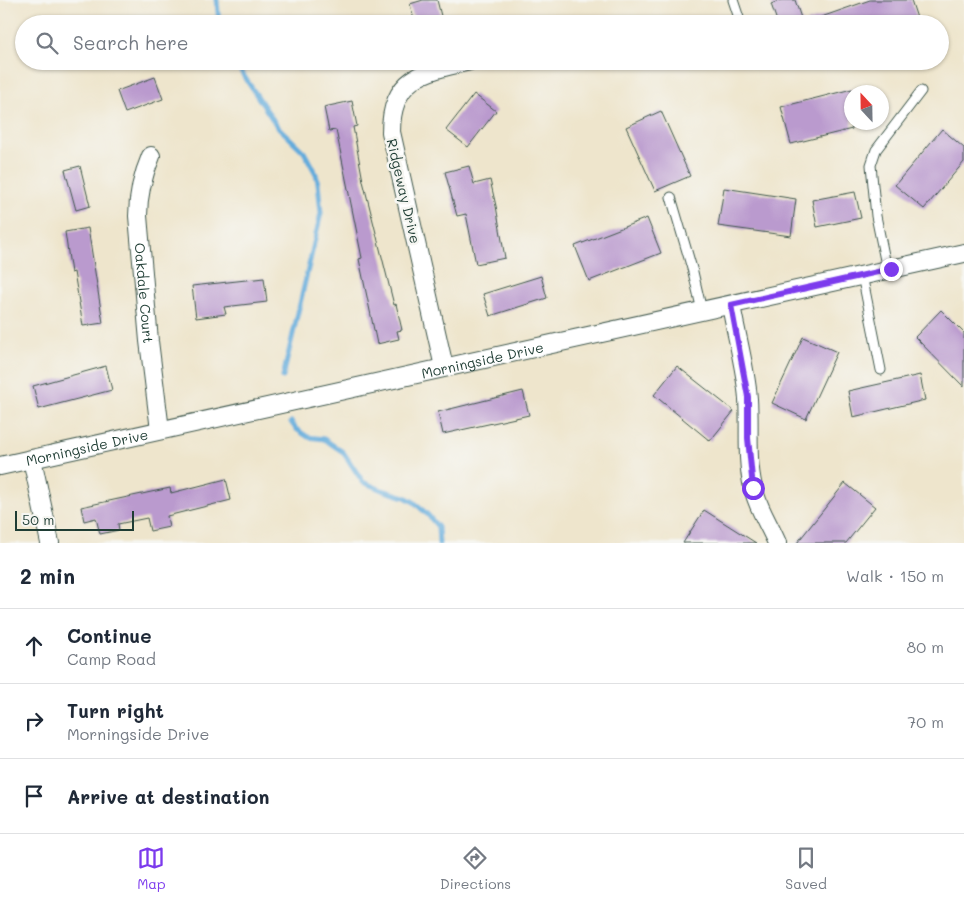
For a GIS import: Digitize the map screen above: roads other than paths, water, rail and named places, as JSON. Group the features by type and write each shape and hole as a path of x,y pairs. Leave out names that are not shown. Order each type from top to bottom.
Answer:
{"street":[{"name":"Ridgeway Drive","path":"432,70 412,80 402,90 395,103 391,117 391,132 444,367"},
{"name":"Oakdale Court","path":"151,156 142,176 138,196 138,216 149,341 160,430"},
{"name":"Morningside Drive","path":"0,466 964,253"},
{"path":"731,305 748,397 748,438 753,488 760,508 770,525 777,543"},
{"path":"32,459 50,543"}],"lane":[{"path":"734,0 738,15"},
{"path":"887,270 876,216 871,165 876,150 921,91"},
{"path":"671,197 693,272 702,311"},
{"path":"862,275 880,370"}],"waterway":[{"path":"217,0 218,15"},
{"path":"240,70 277,126 304,152 316,174 318,183 321,213 283,377"},
{"path":"291,422 296,429 308,437 324,439 343,452 363,482 414,502 438,527 439,543"}]}
